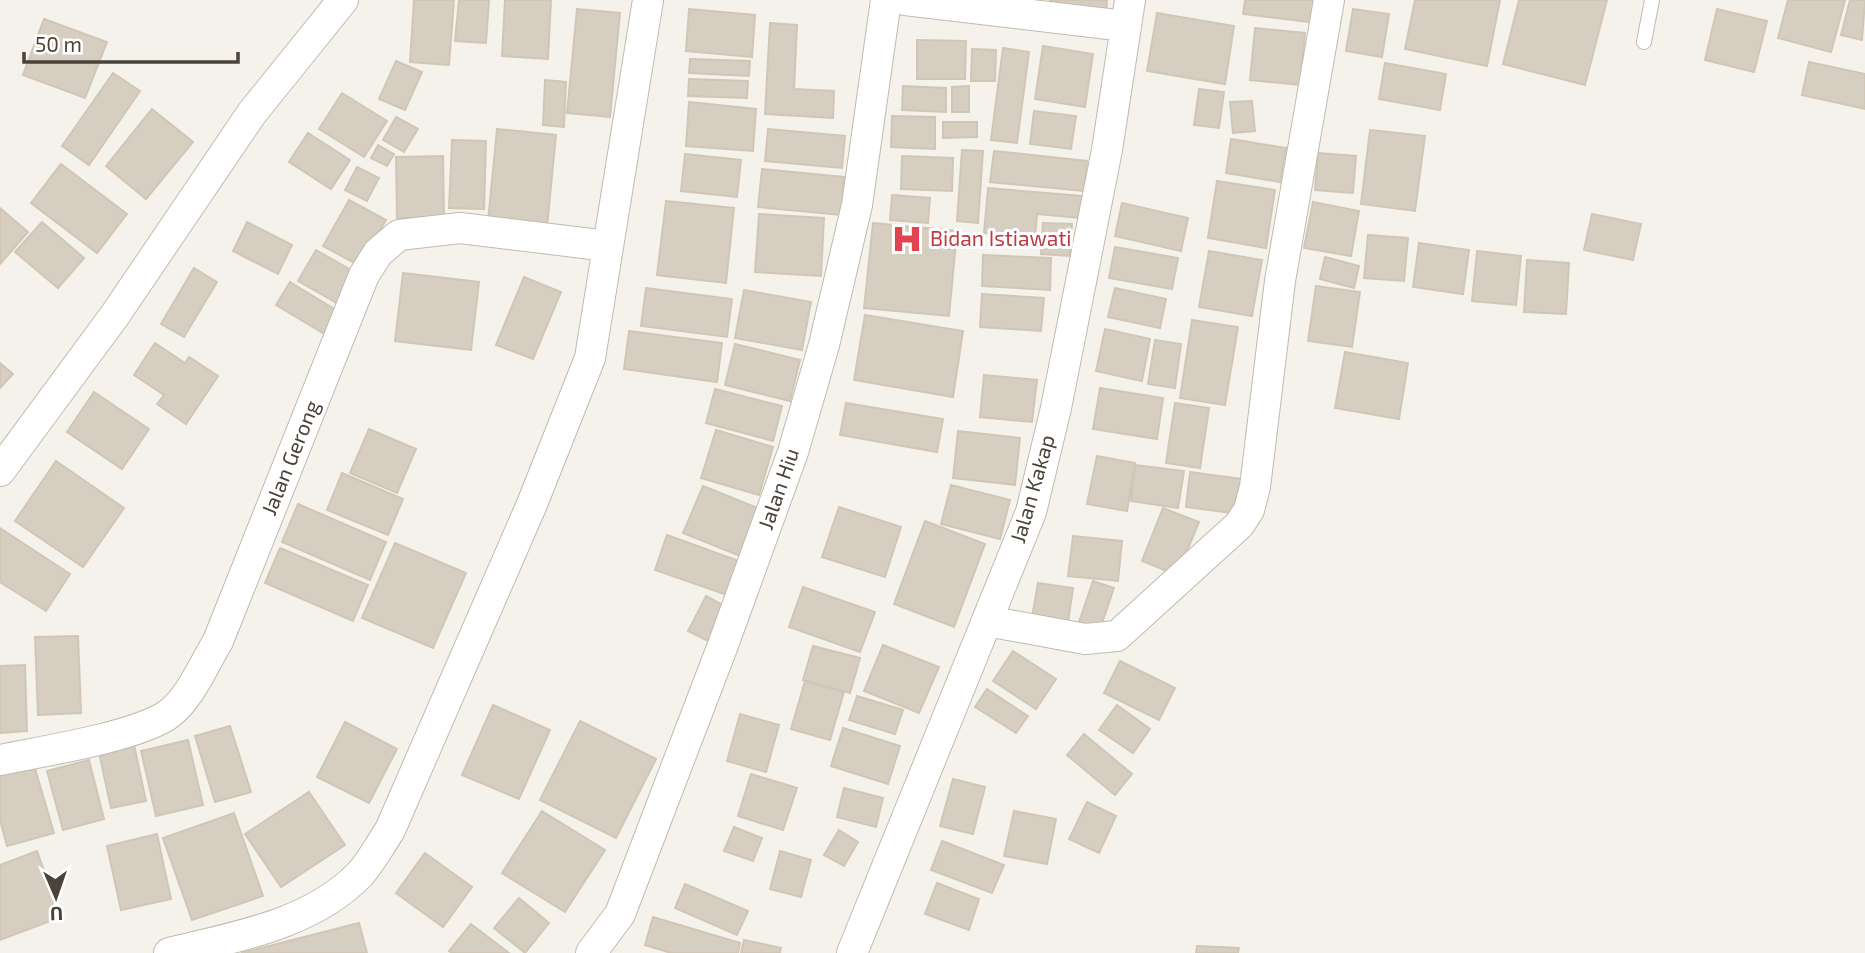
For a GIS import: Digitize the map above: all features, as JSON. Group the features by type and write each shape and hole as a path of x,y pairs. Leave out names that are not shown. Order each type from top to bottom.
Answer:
{"street":[{"path":"0,471 115,315 253,113 342,0"},
{"path":"169,953 254,932 320,906 360,874 390,831 527,516 590,358 648,0"},
{"name":"Jalan Hiu","path":"591,953 620,914 723,645 793,452 824,345 856,205 886,0"},
{"path":"905,0 1128,13"},
{"path":"987,621 1085,639 1117,636 1239,525 1249,510 1255,487 1280,281 1329,0"},
{"name":"Jalan Kakap","path":"852,953 1031,512 1056,408 1107,150 1128,13"},
{"name":"Jalan Gerong","path":"0,760 137,728 167,715 187,692 218,641 364,275 378,253 400,235 460,228 608,246"},
{"path":"611,953 620,914"}],"lane":[{"path":"1644,42 1652,0"}],"building":[{"path":"414,0 454,0 449,65 410,62"},
{"path":"459,0 489,0 486,43 455,41"},
{"path":"505,0 551,0 548,59 502,56"},
{"path":"1050,0 1107,0 1106,17 1049,13"},
{"path":"1245,0 1319,0 1316,23 1243,14"},
{"path":"1415,0 1500,0 1487,66 1405,49"},
{"path":"1519,0 1607,0 1585,85 1503,64"},
{"path":"1788,0 1845,0 1831,52 1778,38"},
{"path":"1850,0 1865,0 1862,40 1841,35"},
{"path":"577,9 620,13 610,117 567,113"},
{"path":"689,9 755,15 752,57 686,51"},
{"path":"1353,9 1389,14 1382,57 1346,51"},
{"path":"1717,9 1767,21 1754,72 1705,60"},
{"path":"1157,13 1234,26 1225,84 1147,71"},
{"path":"44,19 107,42 85,98 23,75"},
{"path":"770,23 797,25 794,89 834,91 833,118 765,114"},
{"path":"1255,28 1305,33 1300,85 1250,80"},
{"path":"917,40 966,41 965,79 917,79"},
{"path":"1043,46 1093,54 1085,107 1035,99"},
{"path":"1003,48 1029,52 1017,143 991,140"},
{"path":"972,49 996,50 995,81 971,81"},
{"path":"690,59 750,61 749,76 689,73"},
{"path":"396,61 422,72 405,110 379,99"},
{"path":"1809,62 1865,74 1865,109 1802,95"},
{"path":"1385,63 1446,74 1440,110 1379,99"},
{"path":"113,73 140,91 89,165 62,146"},
{"path":"689,79 748,81 747,98 688,96"},
{"path":"545,80 566,82 564,127 543,125"},
{"path":"903,86 946,88 946,112 902,110"},
{"path":"969,86 969,112 952,112 952,87"},
{"path":"1199,89 1224,92 1219,128 1194,125"},
{"path":"342,93 387,121 364,157 319,129"},
{"path":"1252,101 1255,131 1233,133 1230,102"},
{"path":"689,102 756,109 753,151 686,146"},
{"path":"152,109 193,142 146,199 106,166"},
{"path":"1034,111 1076,116 1071,149 1030,144"},
{"path":"892,116 935,117 935,149 891,147"},
{"path":"396,117 418,129 404,152 383,140"},
{"path":"943,122 977,122 977,137 943,138"},
{"path":"497,129 556,135 547,227 488,221"},
{"path":"768,129 845,136 842,168 765,161"},
{"path":"1370,130 1425,136 1415,211 1361,204"},
{"path":"308,133 350,160 331,189 289,162"},
{"path":"1231,139 1286,148 1280,182 1226,173"},
{"path":"452,140 486,141 484,209 449,208"},
{"path":"378,145 394,154 387,166 371,158"},
{"path":"962,150 983,151 978,223 957,221"},
{"path":"994,151 1087,161 1084,191 990,182"},
{"path":"1318,153 1356,156 1353,193 1315,190"},
{"path":"685,154 741,160 737,197 681,191"},
{"path":"443,156 444,218 397,218 396,157"},
{"path":"902,156 953,158 952,191 901,189"},
{"path":"61,164 127,214 97,253 31,203"},
{"path":"357,167 379,178 367,201 345,190"},
{"path":"762,169 844,177 841,215 758,207"},
{"path":"1217,181 1275,190 1266,248 1208,238"},
{"path":"988,188 1082,196 1080,218 1037,214 1035,238 984,233"},
{"path":"892,195 930,198 928,223 890,220"},
{"path":"349,200 386,220 360,266 323,246"},
{"path":"666,201 734,208 726,283 657,275"},
{"path":"1313,202 1359,211 1351,256 1304,248"},
{"path":"1122,203 1188,218 1181,251 1115,236"},
{"path":"0,208 28,232 0,264"},
{"path":"759,214 824,218 821,276 755,272"},
{"path":"1592,214 1641,224 1633,260 1584,250"},
{"path":"42,222 84,258 58,288 15,252"},
{"path":"247,222 292,245 278,274 233,251"},
{"path":"873,223 957,231 949,316 864,308"},
{"path":"1043,223 1072,224 1070,256 1041,254"},
{"path":"1368,235 1408,238 1404,281 1364,278"},
{"path":"1419,243 1469,250 1463,294 1413,287"},
{"path":"1115,247 1178,258 1172,289 1109,278"},
{"path":"316,250 358,274 340,305 298,281"},
{"path":"1209,251 1262,260 1252,316 1199,307"},
{"path":"1477,251 1521,256 1516,305 1472,301"},
{"path":"983,255 1051,258 1050,290 982,286"},
{"path":"1325,257 1359,266 1354,288 1320,279"},
{"path":"1527,260 1569,263 1566,314 1524,312"},
{"path":"194,268 217,282 184,337 161,324"},
{"path":"403,273 479,282 471,350 395,341"},
{"path":"524,277 561,292 533,359 496,345"},
{"path":"290,282 341,313 328,336 276,305"},
{"path":"1316,286 1360,292 1352,347 1308,341"},
{"path":"646,288 732,299 727,337 641,326"},
{"path":"1115,288 1166,299 1160,328 1108,317"},
{"path":"744,290 811,302 802,350 735,338"},
{"path":"982,294 1044,298 1041,331 980,327"},
{"path":"865,315 963,331 953,397 854,380"},
{"path":"1192,320 1238,327 1225,405 1180,398"},
{"path":"1105,329 1150,339 1142,381 1096,371"},
{"path":"629,331 722,343 717,382 624,369"},
{"path":"1155,340 1181,344 1175,388 1148,384"},
{"path":"155,343 185,363 189,357 218,376 186,424 157,404 164,395 134,375"},
{"path":"735,344 800,360 790,401 725,385"},
{"path":"1345,352 1408,363 1399,419 1335,408"},
{"path":"0,363 13,374 0,388"},
{"path":"984,375 1037,380 1032,422 980,417"},
{"path":"1100,388 1163,398 1157,439 1093,429"},
{"path":"715,389 782,406 773,441 706,423"},
{"path":"94,392 149,429 122,469 67,432"},
{"path":"846,403 943,419 937,452 840,435"},
{"path":"1175,403 1209,408 1200,468 1166,463"},
{"path":"369,429 416,449 397,493 350,473"},
{"path":"716,430 773,447 759,495 701,478"},
{"path":"958,431 1020,438 1015,485 953,478"},
{"path":"1097,456 1135,463 1127,511 1087,504"},
{"path":"56,461 124,508 83,567 15,521"},
{"path":"1135,465 1184,471 1178,508 1131,501"},
{"path":"1190,472 1243,479 1239,514 1186,507"},
{"path":"342,473 403,499 388,535 327,510"},
{"path":"951,485 1010,500 1000,539 941,524"},
{"path":"703,486 760,509 740,556 683,533"},
{"path":"298,504 386,542 370,580 282,542"},
{"path":"839,507 901,527 885,577 822,557"},
{"path":"1163,508 1199,522 1177,575 1142,561"},
{"path":"925,521 985,544 954,627 894,604"},
{"path":"0,528 70,574 46,611 0,582"},
{"path":"667,535 739,561 727,595 655,570"},
{"path":"1073,536 1122,541 1118,581 1068,576"},
{"path":"395,543 466,573 433,648 362,618"},
{"path":"280,548 368,585 353,621 265,583"},
{"path":"1093,581 1114,588 1100,629 1079,622"},
{"path":"1038,583 1073,588 1067,629 1031,623"},
{"path":"803,587 875,612 860,652 789,627"},
{"path":"706,596 728,608 710,642 688,631"},
{"path":"78,636 81,713 38,715 35,637"},
{"path":"883,645 939,667 919,713 864,691"},
{"path":"813,646 860,658 850,693 803,680"},
{"path":"1013,651 1056,679 1036,709 993,681"},
{"path":"1120,661 1175,688 1159,720 1104,693"},
{"path":"25,665 27,731 0,733 0,666"},
{"path":"805,681 844,692 830,740 791,729"},
{"path":"987,689 1028,716 1016,733 975,707"},
{"path":"857,696 903,710 895,734 849,720"},
{"path":"493,705 550,730 519,799 462,775"},
{"path":"1117,705 1150,729 1133,753 1099,730"},
{"path":"740,714 779,725 766,772 727,761"},
{"path":"580,721 656,759 616,838 540,800"},
{"path":"345,722 397,749 369,803 317,777"},
{"path":"230,726 251,792 215,802 195,736"},
{"path":"843,728 900,746 888,784 831,766"},
{"path":"1084,734 1132,774 1115,795 1067,755"},
{"path":"133,740 146,801 111,808 98,748"},
{"path":"188,740 203,805 156,816 141,751"},
{"path":"89,760 104,819 63,830 47,771"},
{"path":"34,765 54,833 7,846 0,820 0,774"},
{"path":"751,774 797,788 783,830 738,816"},
{"path":"953,779 985,787 973,834 940,826"},
{"path":"844,788 883,798 876,827 837,817"},
{"path":"309,792 345,845 281,887 245,834"},
{"path":"1087,802 1116,816 1099,853 1069,839"},
{"path":"542,811 605,850 565,912 502,873"},
{"path":"1014,811 1056,819 1047,864 1004,856"},
{"path":"234,813 263,896 192,920 163,838"},
{"path":"734,827 762,838 753,861 724,851"},
{"path":"839,830 858,842 844,866 824,855"},
{"path":"157,834 171,899 121,910 107,846"},
{"path":"942,841 1004,865 992,893 931,870"},
{"path":"37,851 61,917 0,940 0,865"},
{"path":"780,851 811,860 801,897 770,889"},
{"path":"425,853 472,887 443,927 396,893"},
{"path":"937,883 979,899 969,930 925,914"},
{"path":"685,884 748,911 737,935 675,908"},
{"path":"519,898 549,923 525,953 494,928"},
{"path":"653,917 740,943 738,953 671,953 645,945"},
{"path":"359,923 367,953 241,953"},
{"path":"471,924 509,953 449,951"},
{"path":"744,940 781,948 780,953 741,953"},
{"path":"1197,946 1239,948 1238,953 1196,953"}],"place":[{"name":"Bidan Istiawati","path":"907,239"}]}
